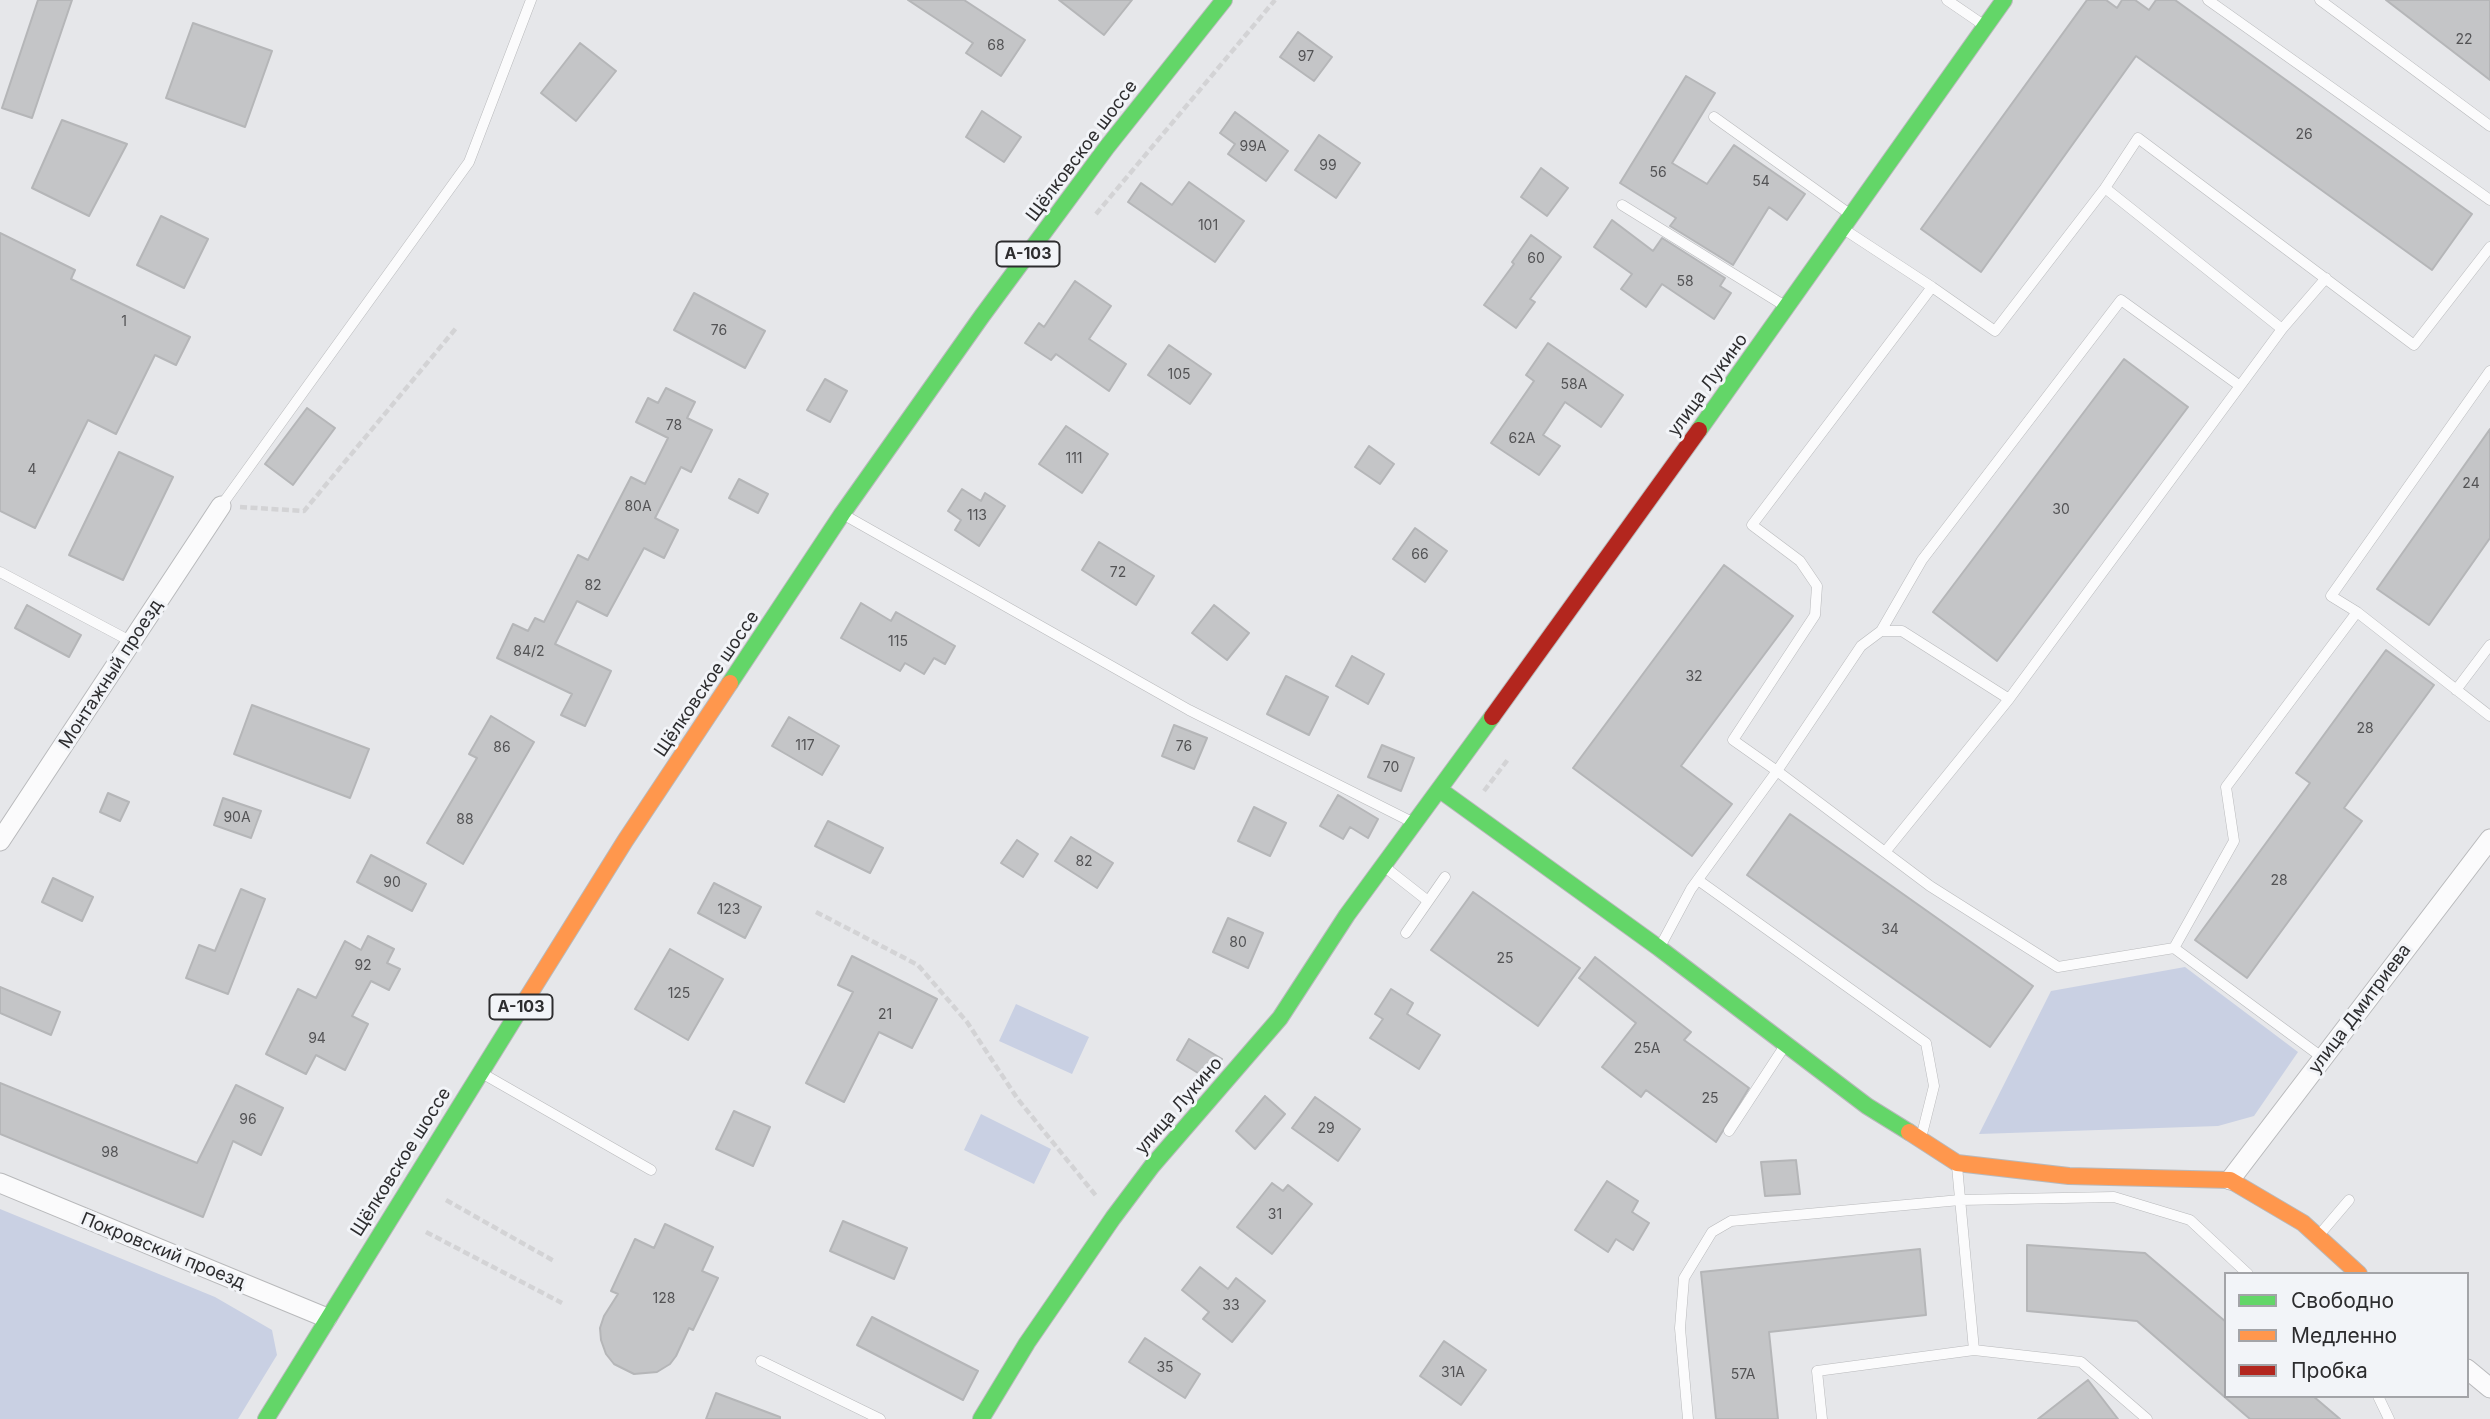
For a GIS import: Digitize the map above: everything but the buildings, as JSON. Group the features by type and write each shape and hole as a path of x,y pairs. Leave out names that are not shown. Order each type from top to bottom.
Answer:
{"street":[{"name":"Щёлковское шоссе","path":"266,1419 625,841 842,514 982,316 1098,159 1224,0"},
{"name":"улица Лукино","path":"981,1419 1027,1343 1113,1218 1152,1166 1280,1018 1346,915 1440,790 2004,0"},
{"name":"Монтажный проезд","path":"0,841 221,506"},
{"path":"1440,790 1659,948 1867,1106 1957,1163 2068,1176 2230,1180 2303,1223 2357,1272"},
{"name":"улица Дмитриева","path":"2230,1180 2490,839"},
{"name":"Покровский проезд","path":"0,1184 327,1318"},
{"path":"2469,1371 2490,1388"}],"lane":[{"path":"221,506 469,162 531,0"},
{"path":"1947,0 1985,26"},
{"path":"2208,0 2490,200"},
{"path":"2320,0 2490,126"},
{"path":"1714,117 1932,287 1995,331 2105,188 2138,138 2414,345 2490,247"},
{"path":"2105,188 2282,329"},
{"path":"1622,205 1787,307"},
{"path":"1885,852 2009,699 2282,329 2326,278"},
{"path":"1932,287 1752,525 1800,561 1817,586 1815,615 1733,740 1930,886 2058,967 2175,948 2323,1058"},
{"path":"1659,948 1698,880 1777,771 1861,646 1881,631 1922,560 2121,300 2240,386"},
{"path":"2490,371 2331,596 2357,612 2490,716"},
{"path":"842,514 1189,709 1415,823"},
{"path":"0,572 132,642"},
{"path":"2175,948 2234,841 2226,787 2357,612"},
{"path":"1881,631 1902,631 2009,699"},
{"path":"2456,690 2490,645"},
{"path":"1382,865 1428,901"},
{"path":"1406,933 1445,877"},
{"path":"1698,880 1926,1043 1934,1086 1921,1140"},
{"path":"1729,1131 1786,1044"},
{"path":"480,1072 651,1170"},
{"path":"1957,1163 1974,1350"},
{"path":"1688,1419 1680,1328 1684,1278 1712,1232 1731,1221 1960,1200 2114,1197 2190,1220 2246,1272"},
{"path":"2318,1237 2349,1200"},
{"path":"1822,1419 1816,1371 1974,1350 2081,1362 2147,1419"},
{"path":"761,1361 880,1419"},
{"path":"2379,1398 2389,1419"}],"path":[{"path":"1093,217 1275,0"},
{"path":"221,506 304,511 457,327"},
{"path":"816,912 918,965 967,1022 1017,1098 1105,1207"},
{"path":"446,1200 554,1261"},
{"path":"426,1232 562,1303"}],"shaded area":[{"path":"2185,967 2298,1052 2254,1116 2218,1126 1979,1134 2051,991"},
{"path":"1016,1004 1089,1037 1072,1074 999,1041"},
{"path":"981,1114 1051,1149 1034,1184 964,1150"},
{"path":"0,1209 215,1297 272,1330 277,1355 238,1419 0,1419"}],"traffic: fast":[{"path":"730,683 842,514 982,316 1107,147 1224,0"},
{"path":"1699,430 2004,0"},
{"path":"981,1419 1027,1343 1113,1218 1152,1166 1280,1018 1347,915 1492,717"},
{"path":"1440,790 1659,948 1867,1106 1909,1132"},
{"path":"266,1419 527,998"}],"traffic: slow":[{"path":"527,998 625,841 730,683"},
{"path":"1909,1132 1957,1163 2069,1176 2230,1180 2303,1223 2357,1272"}],"traffic: jam":[{"path":"1492,717 1699,430"}]}
